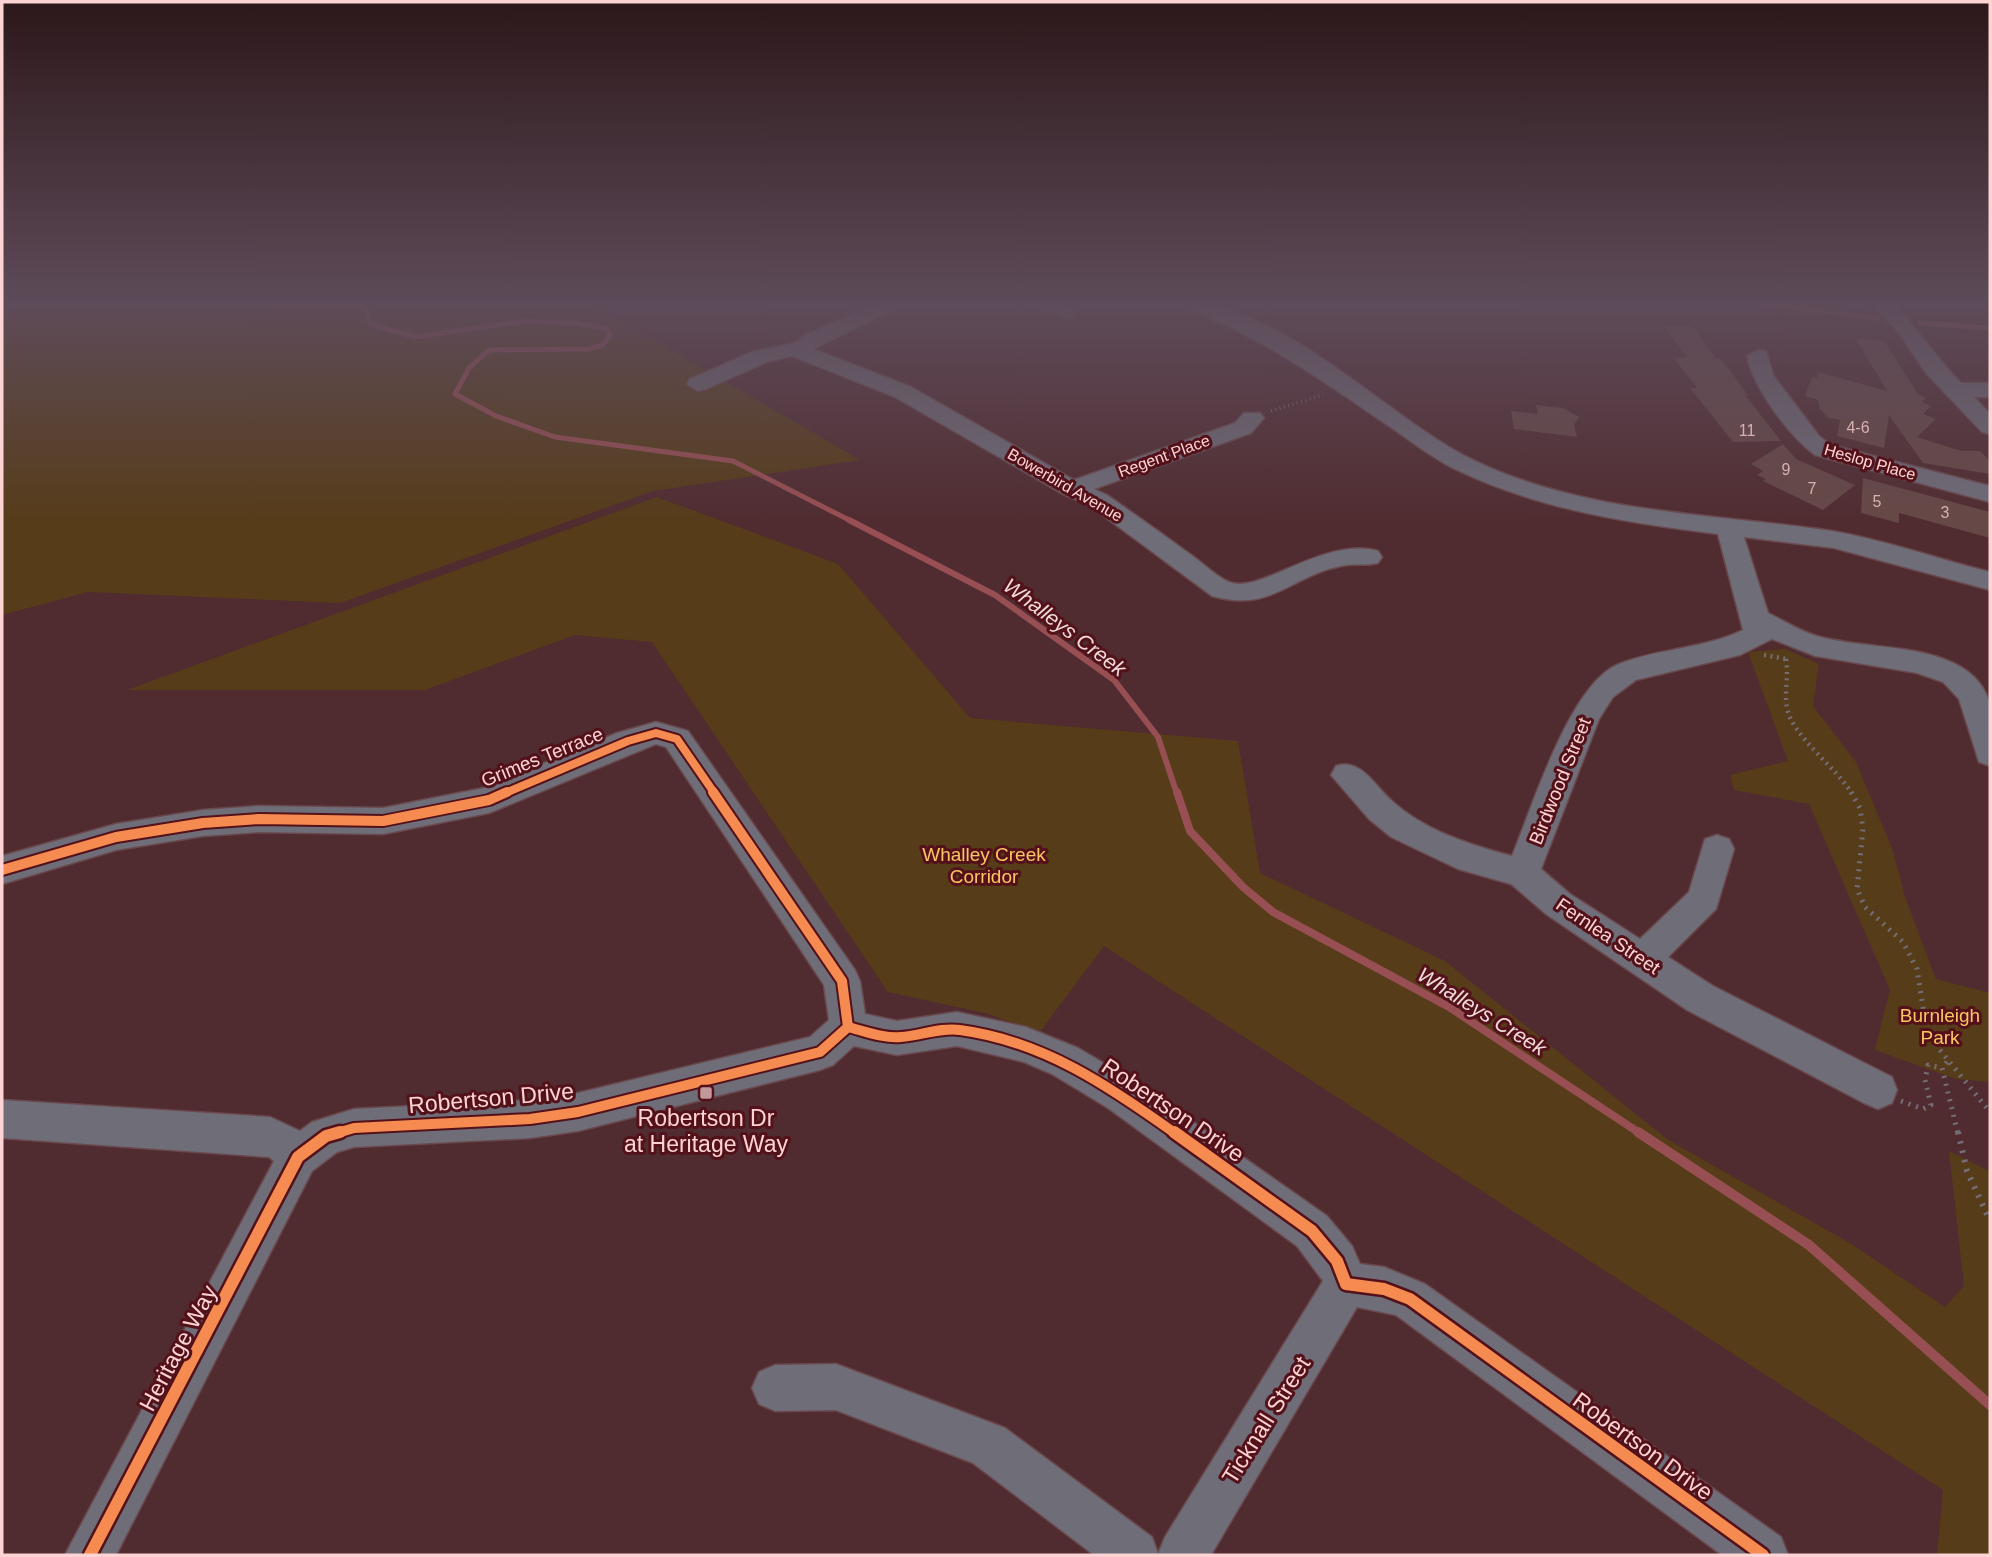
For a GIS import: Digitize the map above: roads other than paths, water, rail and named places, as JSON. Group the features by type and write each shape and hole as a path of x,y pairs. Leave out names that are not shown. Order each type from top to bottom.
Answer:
{"street":[{"path":"698,383 713,377"},
{"name":"Bowerbird Avenue","path":"863,377 902,392 1072,489 1098,500 1206,580 1237,594 1260,591 1337,557 1369,556"},
{"path":"1330,377 1429,443 1494,478 1529,491 1597,509 1859,546 1990,581"},
{"name":"Heslop Place","path":"1762,377 1811,441 1823,450 1990,494"},
{"path":"1942,377 1990,427"},
{"path":"1955,390 1990,390"},
{"name":"Regent Place","path":"1072,489 1244,428 1252,418"},
{"path":"1737,527 1775,621 1762,626"},
{"path":"1762,626 1815,645 1950,672 1960,679 1970,692 1990,754"},
{"name":"Birdwood Street","path":"1522,873 1585,717 1603,689 1627,672 1745,643 1762,626"},
{"name":"Grimes Terrace","path":"2,870 116,837 202,823 259,819 383,821 489,800 628,741 656,733 677,739 842,981 848,1027"},
{"name":"Fernlea Street","path":"1347,775 1380,810 1403,828 1470,859 1522,873 1558,904 1735,1018 1878,1090"},
{"path":"1642,960 1704,899 1717,849"},
{"name":"Robertson Drive","path":"298,1157 326,1136 354,1128 530,1119 578,1112 820,1052 848,1027 897,1038 957,1029 1026,1045 1065,1061 1122,1095 1312,1231 1337,1261 1346,1284 1384,1289 1409,1299 1763,1555"},
{"path":"2,1119 270,1137 283,1142 298,1157"},
{"name":"Heritage Way","path":"90,1555 298,1157"},
{"name":"Ticknall Street","path":"1183,1555 1331,1315 1346,1284"},
{"path":"775,1388 836,1387 988,1445 1134,1555"}],"waterway":[{"name":"Whalleys Creek","path":"464,377 455,394 496,416 555,437 733,461 853,522"},
{"name":"Whalleys Creek","path":"849,520 995,595 1114,680 1158,737 1177,794"},
{"name":"Whalleys Creek","path":"1177,792 1190,831 1243,887 1273,912 1449,1007 1641,1134"},
{"name":"Whalleys Creek","path":"1638,1132 1809,1245 1990,1405"}],"place":[{"name":"Robertson Dr at Heritage Way","path":"706,1093"}],"park label":[{"name":"Whalley Creek Corridor","path":"984,865"},
{"name":"Burnleigh Park","path":"1940,1026"}]}
